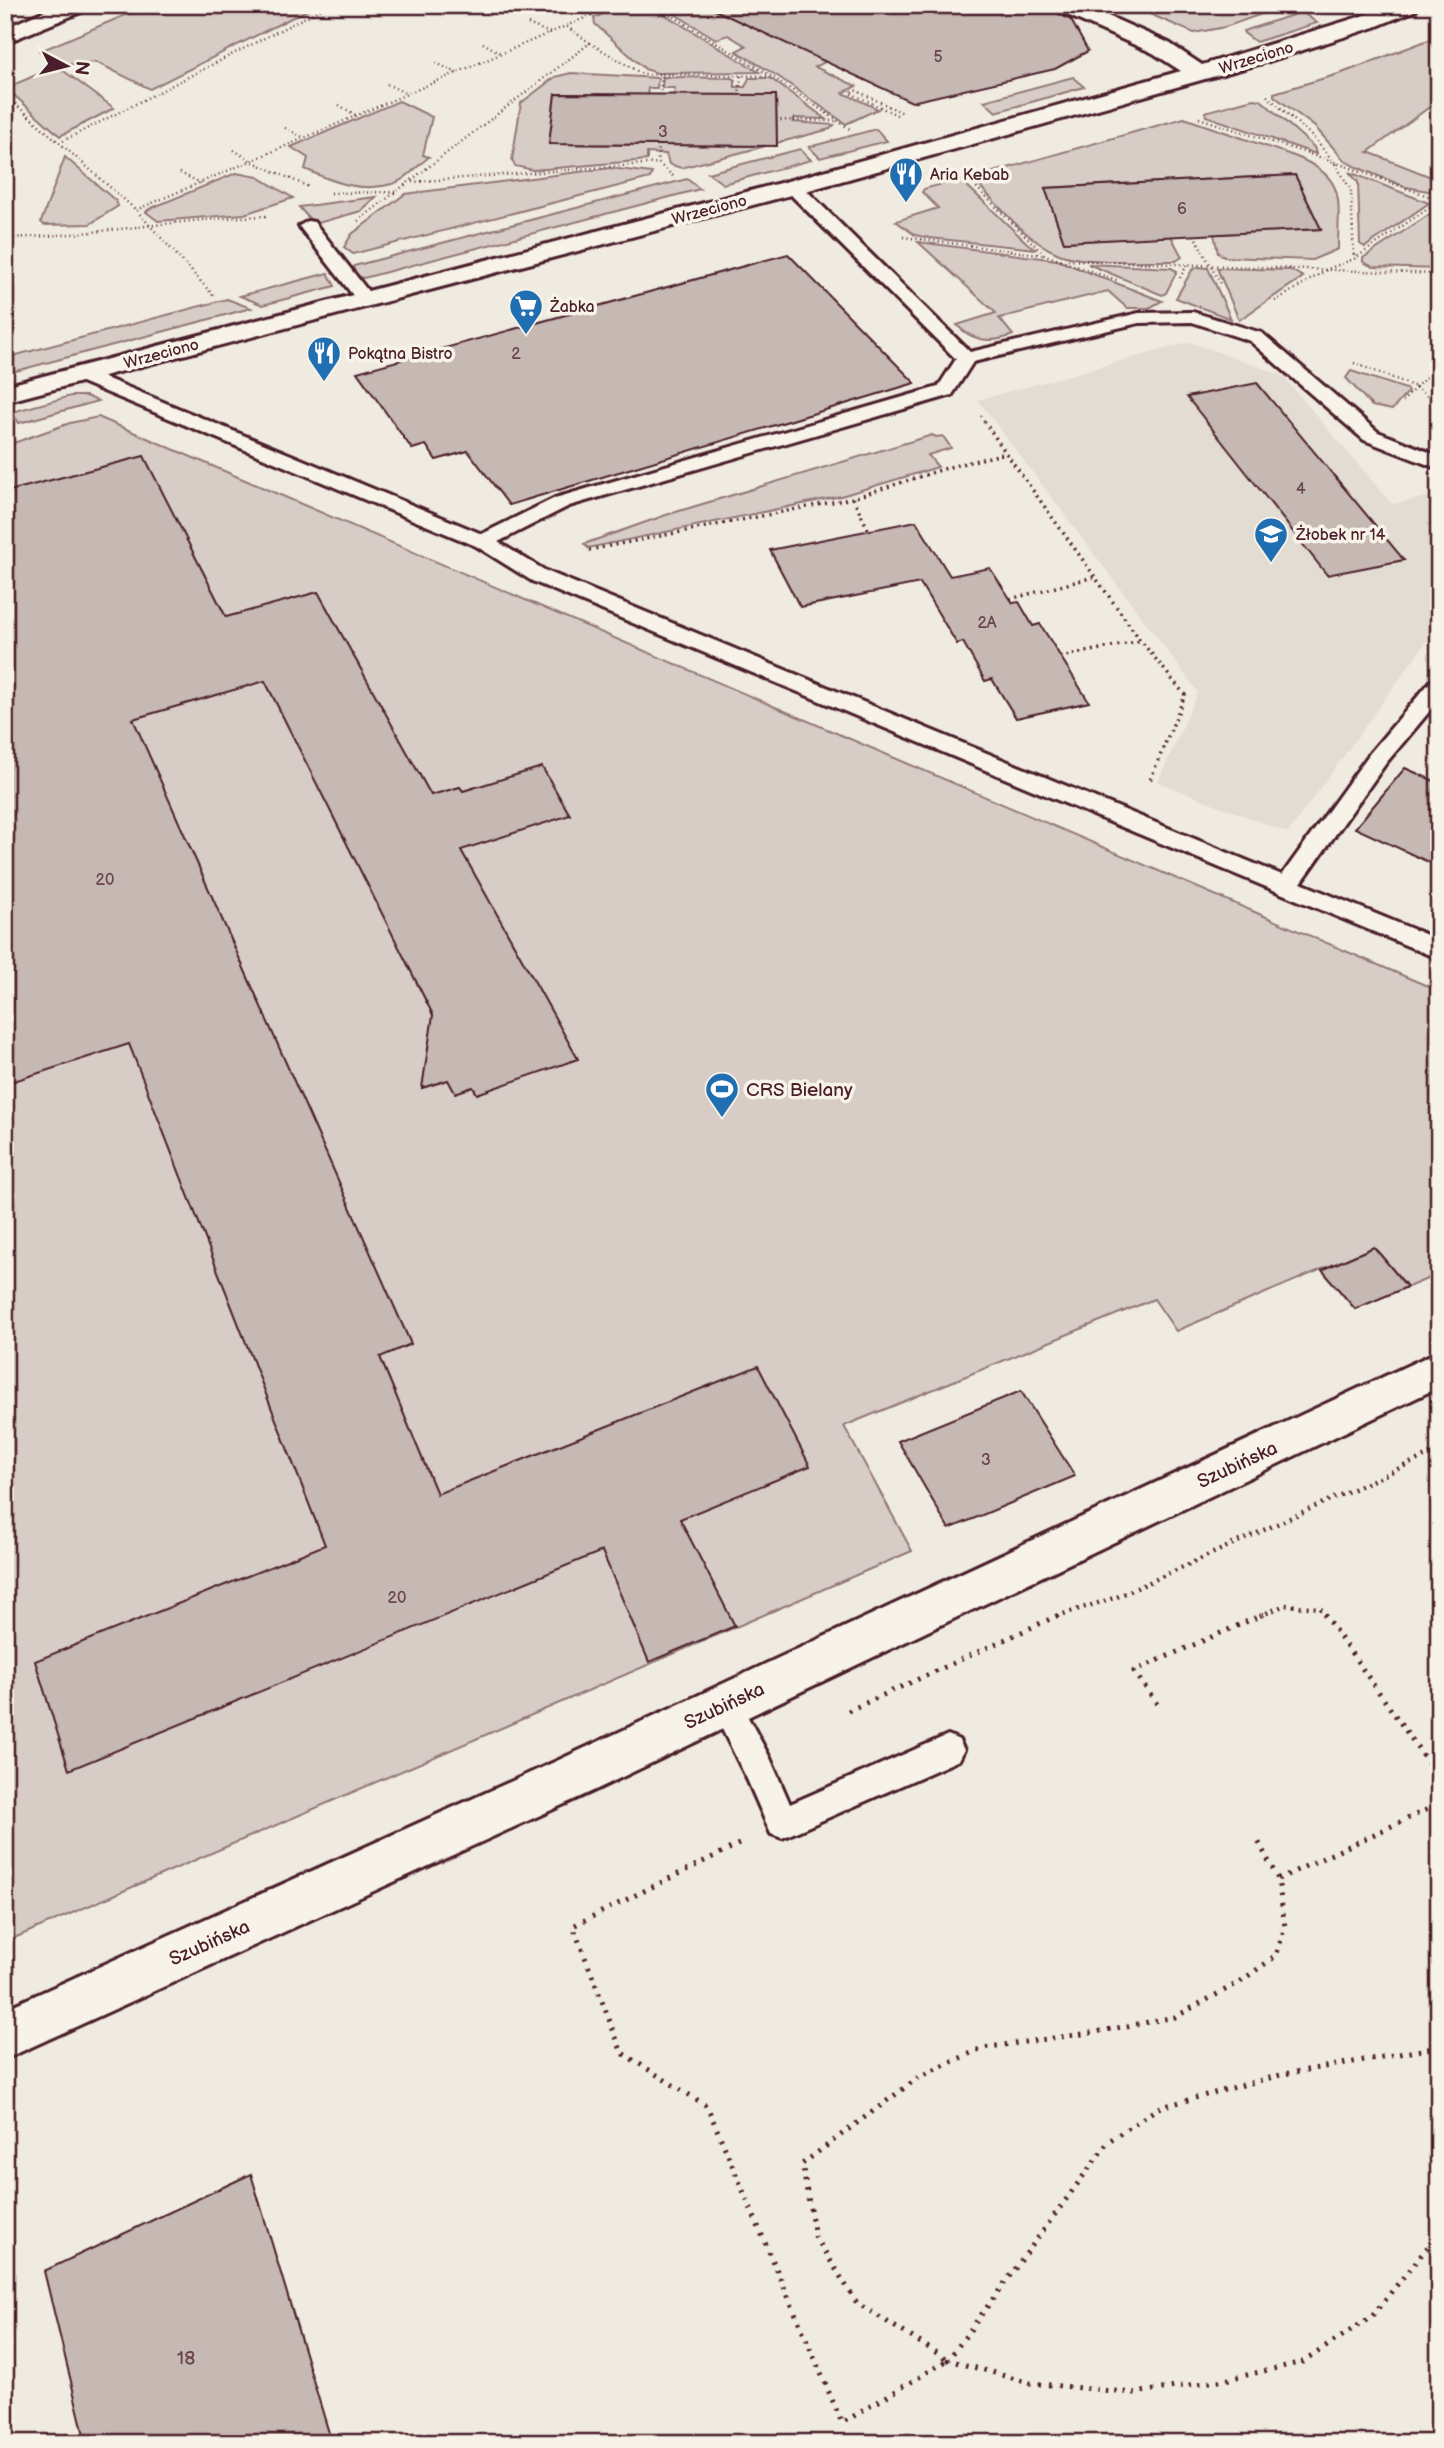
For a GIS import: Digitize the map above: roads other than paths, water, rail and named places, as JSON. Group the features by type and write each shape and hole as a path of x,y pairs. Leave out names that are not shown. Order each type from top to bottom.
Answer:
{"street":[{"path":"5,36 78,5"},
{"path":"1064,5 1161,48 1200,74"},
{"name":"Wrzeciono","path":"5,394 793,187 1200,74 1367,22 1408,5"},
{"name":"Szubińska","path":"5,2034 577,1775 1439,1368"}],"lane":[{"path":"793,187 966,358"},
{"path":"308,226 365,299"},
{"path":"483,542 562,502 945,391 966,358 1139,318 1193,317 1256,337 1371,436 1439,463"},
{"path":"79,374 483,542 539,576 1439,950"},
{"path":"1286,887 1378,758 1439,686"},
{"path":"725,1705 759,1769 782,1823 948,1750"}],"place":[{"name":"Aria Kebab","path":"906,204"},
{"name":"Żabka","path":"526,336"},
{"name":"Pokątna Bistro","path":"324,383"},
{"name":"Żłobek nr 14","path":"1271,564"},
{"name":"CRS Bielany","path":"722,1119"}]}
